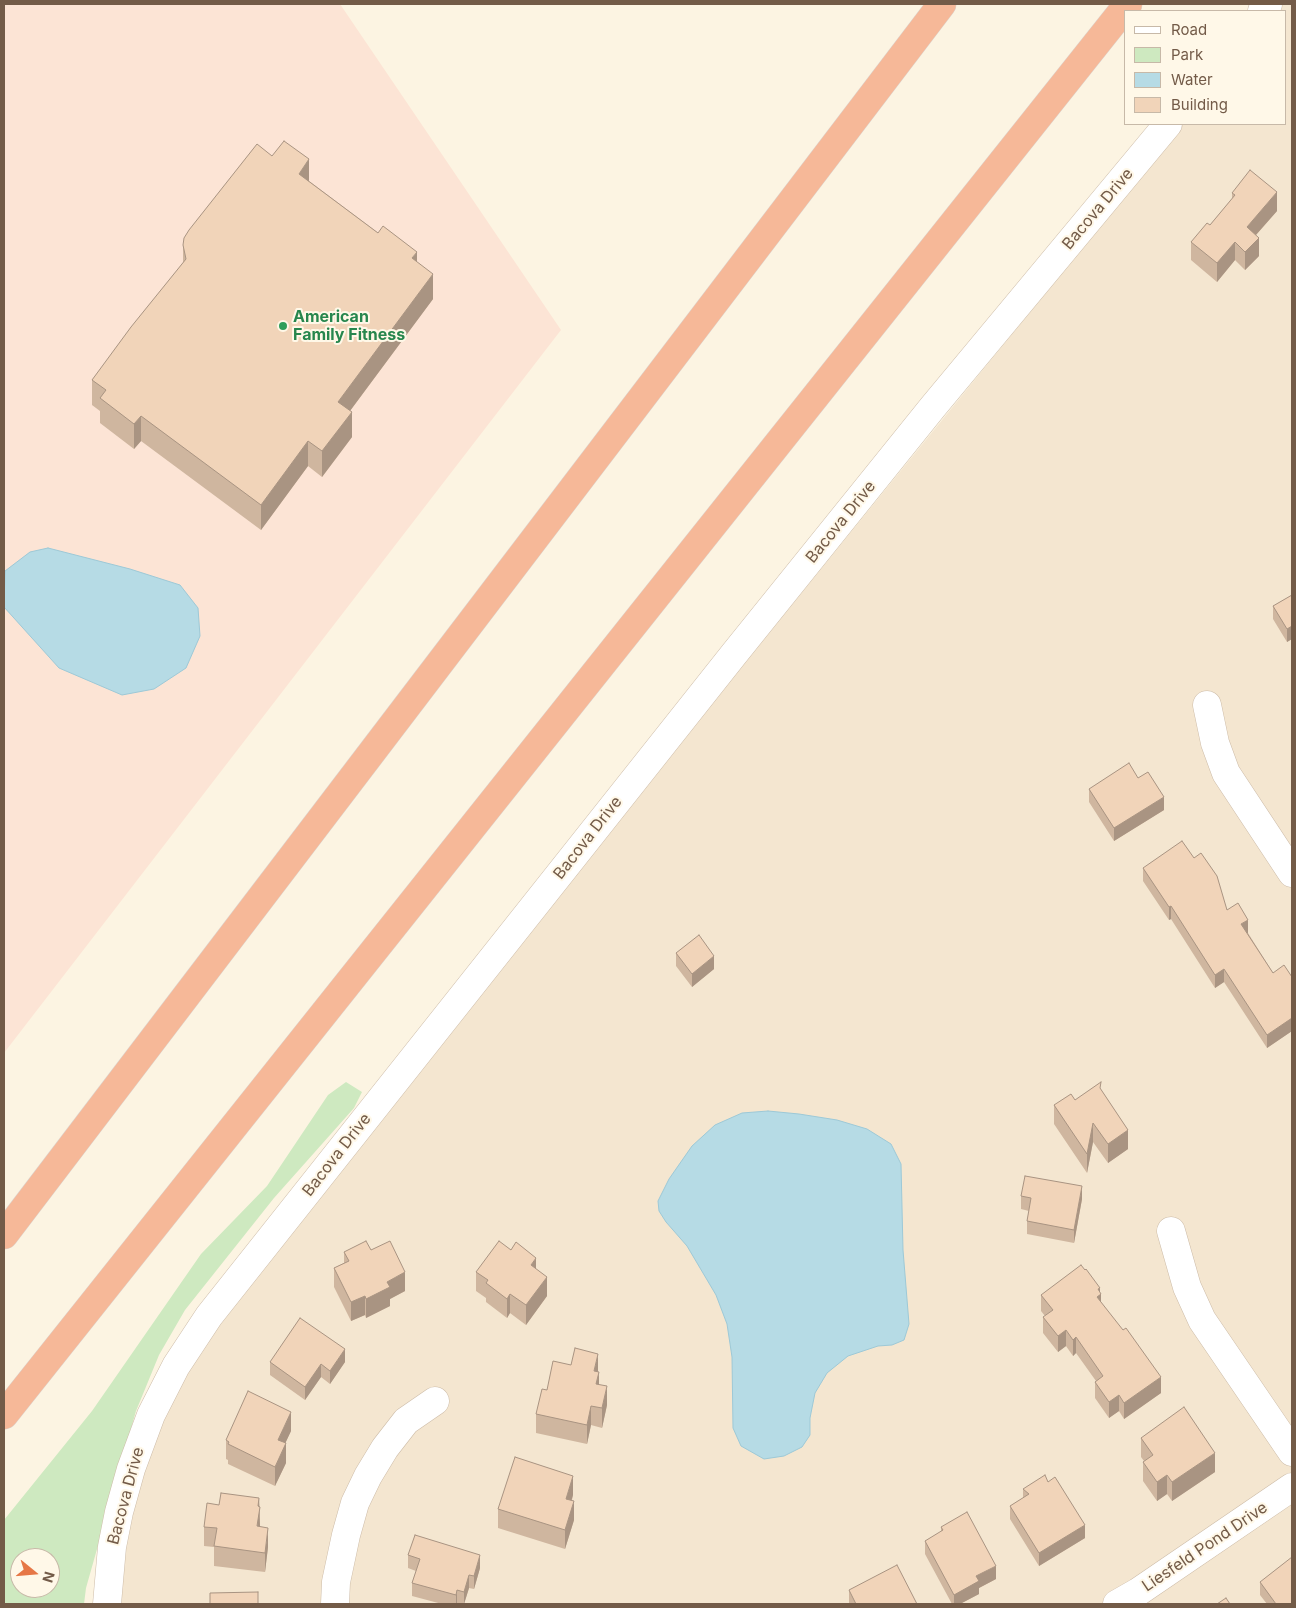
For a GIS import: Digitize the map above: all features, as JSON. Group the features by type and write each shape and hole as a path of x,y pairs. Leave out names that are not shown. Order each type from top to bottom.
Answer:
{"highway":[{"path":"4,1235 942,4"},
{"path":"4,1415 1128,4"}],"street":[{"name":"Bacova Drive","path":"107,1604 112,1546 131,1469 151,1415 176,1366 209,1316 728,662 926,416 1167,125"},
{"path":"1207,705 1215,743 1226,773 1283,840 1292,873"},
{"path":"1171,1231 1187,1287 1202,1320 1292,1452"},
{"path":"335,1604 336,1582 346,1535 355,1503 368,1476 384,1448 406,1421 435,1401"},
{"name":"Liesfeld Pond Drive","path":"1117,1604 1138,1592 1292,1487"}],"shaded area":[{"path":"4,4 340,4 561,330 4,1053"},
{"path":"1280,4 1292,4 1292,1604 109,1604 151,1430 235,1289 1182,125 1286,125 1286,10 1275,10"}],"green space":[{"path":"346,1082 362,1092 354,1108 274,1198 185,1310 159,1355 136,1411 86,1588 84,1604 4,1604 4,1520 92,1411 201,1254 267,1186 328,1095"}],"water":[{"path":"48,548 130,569 180,585 198,608 200,636 186,668 154,689 122,695 59,668 4,607 5,571 30,552"},
{"path":"768,1111 837,1120 867,1129 891,1144 901,1164 903,1250 909,1324 904,1340 892,1345 878,1346 848,1356 827,1373 815,1393 810,1418 810,1435 802,1447 784,1456 764,1459 741,1446 733,1428 732,1357 727,1324 716,1295 687,1246 659,1211 658,1201 669,1179 692,1146 715,1125 742,1113"}],"building":[{"name":"American Family Fitness","path":"284,141 309,159 299,174 378,233 383,226 417,252 412,258 433,274 338,402 352,412 322,451 308,441 261,505 141,416 134,424 100,398 106,390 92,380 131,327 186,259 183,245 184,238 257,144 272,156"},
{"path":"1250,170 1277,192 1247,227 1259,238 1245,252 1235,242 1217,263 1191,242 1207,223 1210,225 1235,195 1232,193"},
{"path":"1292,595 1292,626 1287,629 1273,606"},
{"path":"1129,763 1138,778 1148,772 1164,797 1114,828 1089,789"},
{"path":"1182,841 1194,858 1201,853 1217,876 1227,910 1238,903 1248,920 1241,924 1273,973 1284,965 1292,977 1292,1018 1267,1035 1224,969 1215,975 1171,906 1169,907 1143,868"},
{"path":"699,935 714,956 692,974 676,953"},
{"path":"1101,1082 1100,1088 1128,1130 1108,1144 1093,1123 1087,1154 1054,1105 1071,1094 1075,1100"},
{"path":"1025,1176 1082,1186 1074,1230 1027,1221 1031,1198 1021,1196"},
{"path":"366,1241 371,1250 390,1241 405,1272 387,1282 390,1287 366,1299 365,1296 351,1302 334,1268 349,1261 344,1252"},
{"path":"499,1241 511,1250 516,1242 536,1258 531,1265 547,1277 526,1305 510,1294 507,1299 486,1283 488,1280 476,1272"},
{"path":"1081,1265 1100,1288 1098,1289 1101,1294 1097,1297 1123,1330 1126,1328 1161,1377 1124,1403 1119,1395 1109,1402 1095,1382 1103,1376 1076,1337 1073,1340 1066,1330 1058,1336 1043,1317 1053,1310 1041,1295"},
{"path":"300,1318 345,1349 330,1371 321,1364 305,1387 270,1362"},
{"path":"575,1348 598,1354 594,1371 599,1372 596,1384 607,1386 602,1408 591,1406 587,1425 536,1414 542,1389 547,1390 553,1361 571,1365"},
{"path":"248,1391 291,1412 278,1440 286,1443 275,1467 228,1444 229,1442 226,1440"},
{"path":"1184,1407 1215,1453 1172,1482 1167,1475 1157,1482 1143,1462 1153,1455 1141,1438"},
{"path":"515,1457 573,1476 566,1499 574,1501 565,1530 498,1509"},
{"path":"1045,1475 1048,1482 1055,1477 1085,1525 1039,1553 1010,1506 1029,1494 1023,1489"},
{"path":"221,1493 259,1498 258,1506 260,1507 257,1526 268,1528 265,1553 214,1546 217,1528 204,1527 207,1503 219,1505"},
{"path":"967,1512 996,1566 976,1576 979,1581 954,1595 925,1541 943,1530 941,1527"},
{"path":"415,1535 480,1555 474,1576 469,1575 464,1592 457,1590 456,1595 412,1583 420,1559 408,1555"},
{"path":"1292,1557 1292,1604 1276,1604 1260,1582"},
{"path":"897,1565 917,1604 856,1604 849,1590"},
{"path":"258,1592 258,1604 210,1604 210,1593"},
{"path":"1226,1598 1230,1604 1217,1604"}],"place":[{"name":"American Family Fitness","path":"283,326"}]}
